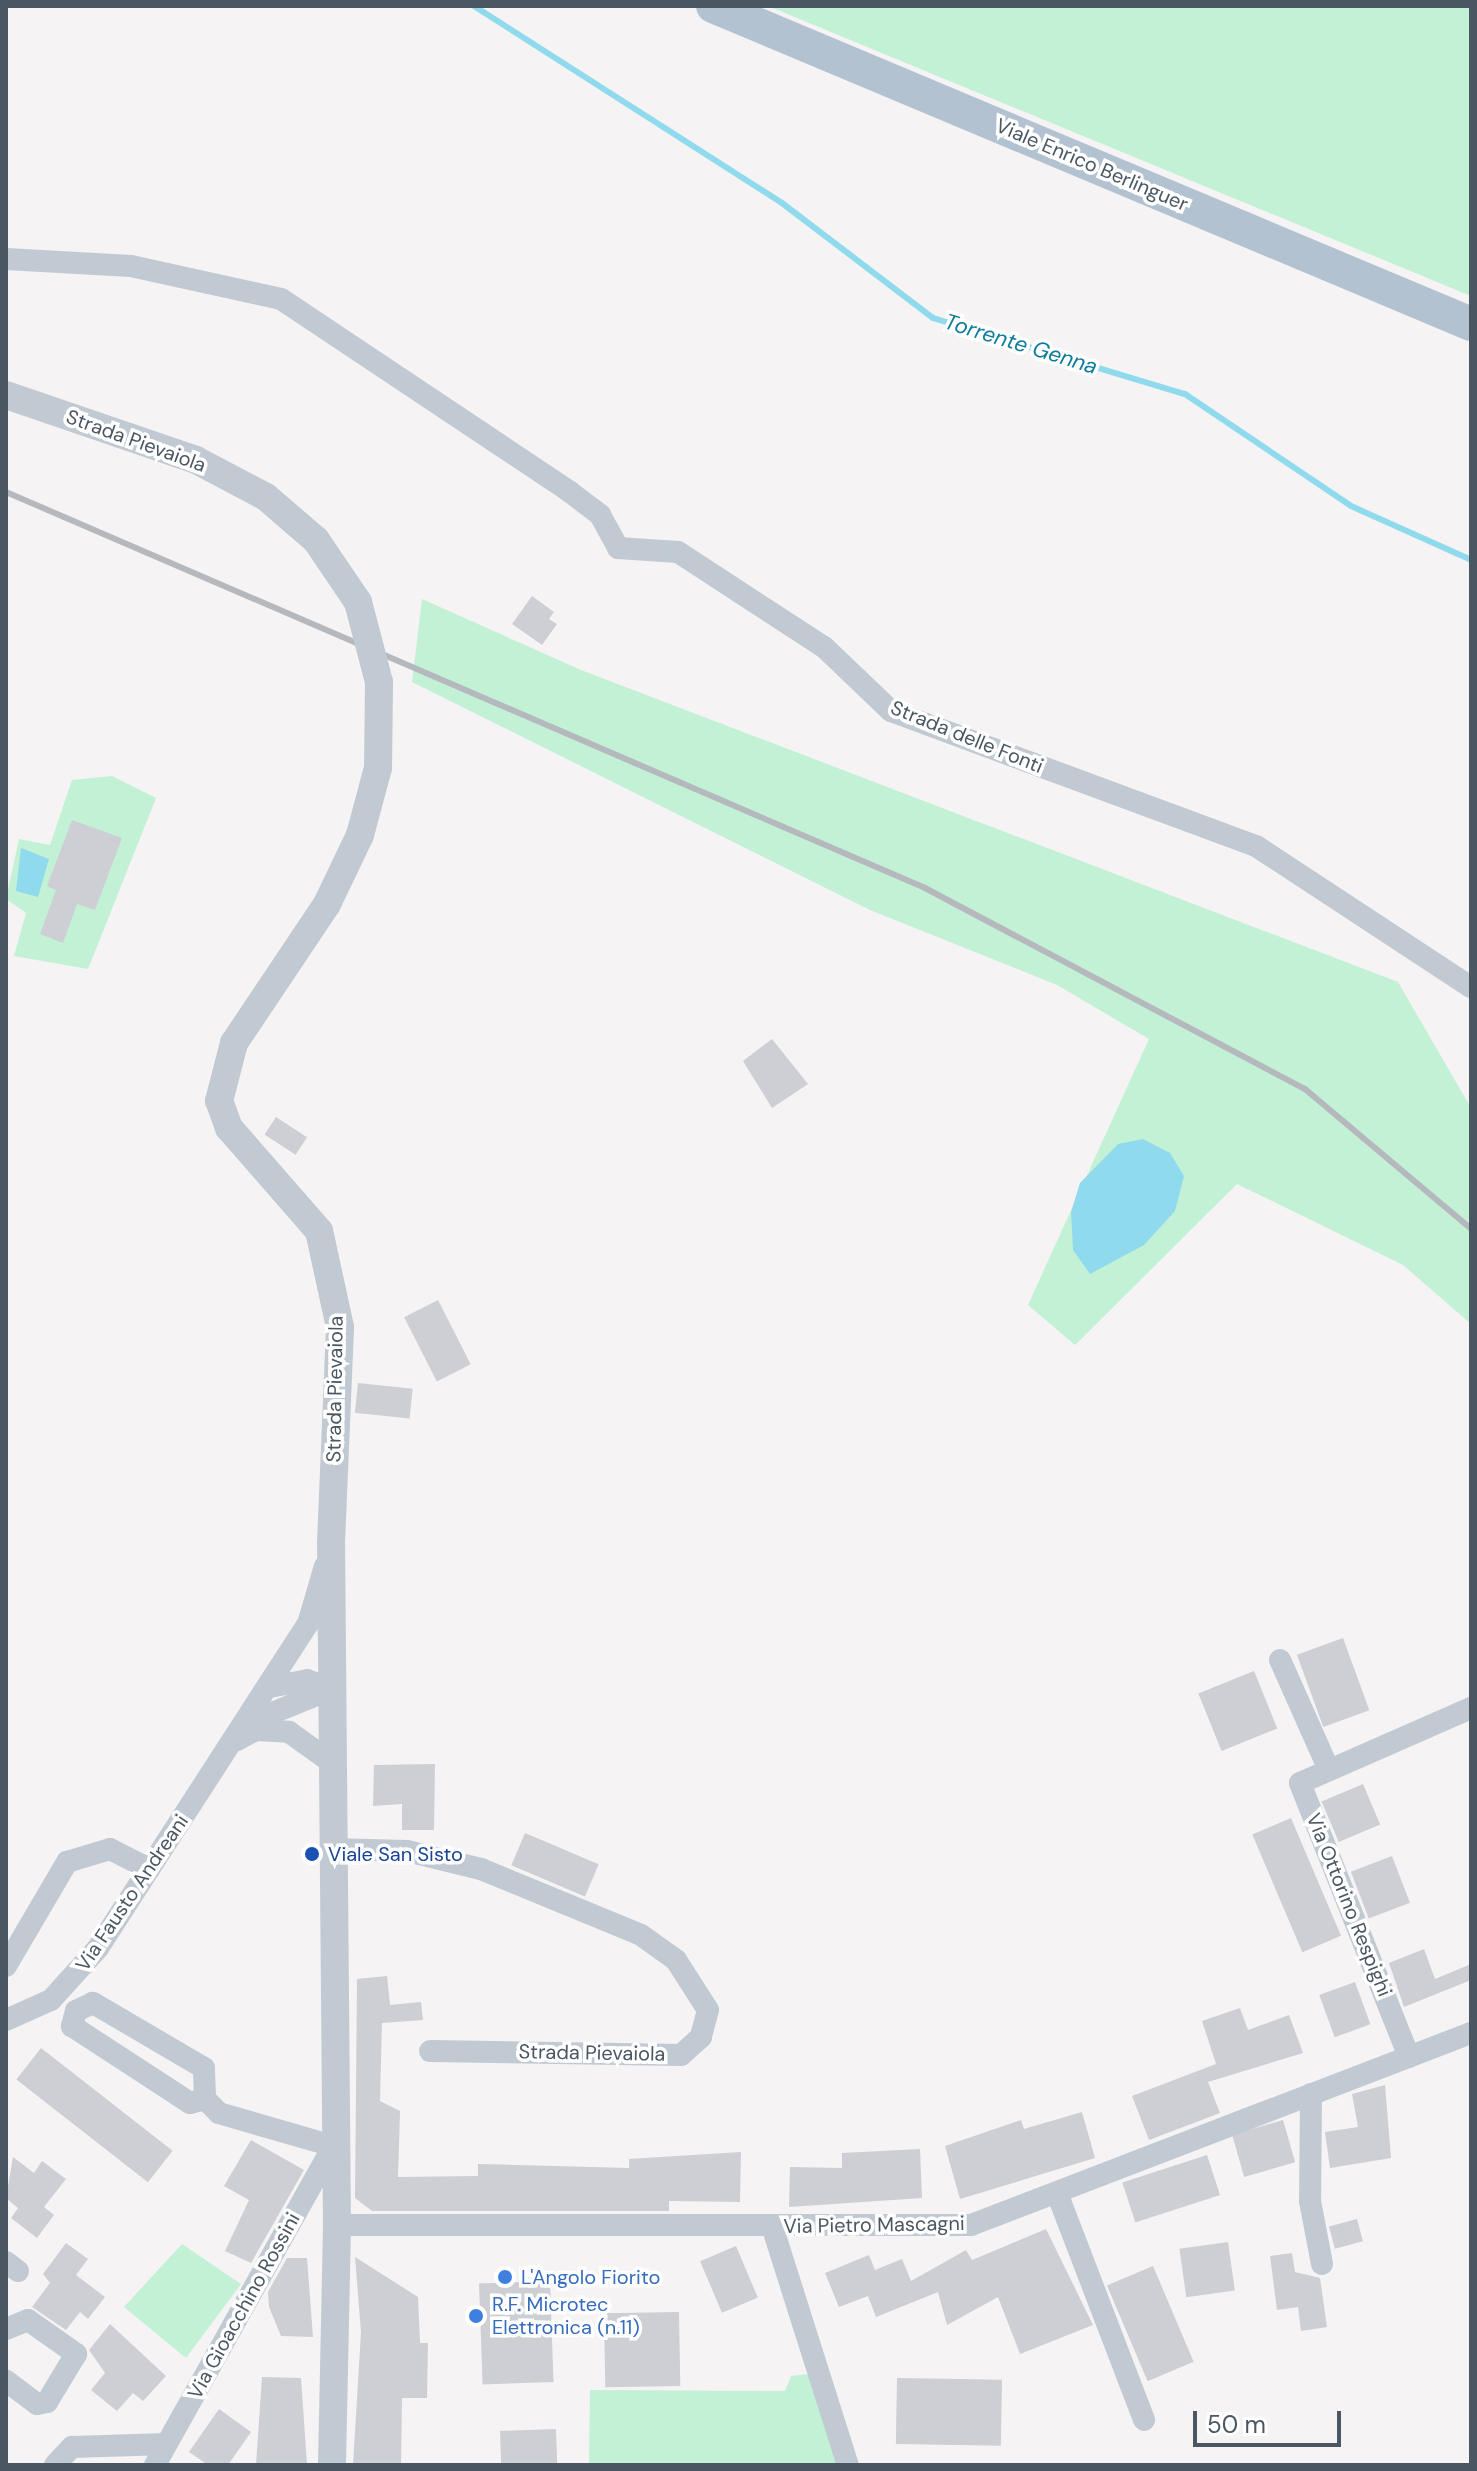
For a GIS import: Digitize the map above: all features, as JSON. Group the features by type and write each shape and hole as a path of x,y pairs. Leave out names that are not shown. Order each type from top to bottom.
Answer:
{"main road":[{"name":"Viale Enrico Berlinguer","path":"713,6 1471,324"}],"street":[{"name":"Strada delle Fonti","path":"16,258 131,266 281,299 418,395 570,492 600,515 618,548 678,552 824,647 891,711 1256,846 1471,987"},
{"name":"Strada Pievaiola","path":"6,395 196,460 266,497 316,540 358,602 379,682 378,768 360,835 327,904 234,1043 219,1101 229,1128 319,1231 331,1273 340,1327 331,1543 331,1849 407,1851 481,1869 641,1935 676,1960 708,2010 701,2037 681,2055 430,2051"},
{"name":"Via Fausto Andreani","path":"6,2020 51,2000 77,1976 149,1869 246,1735 269,1687 308,1624 331,1543"},
{"path":"1280,1660 1329,1770"},
{"path":"269,1687 307,1680 331,1689"},
{"name":"Via Fausto Andreani","path":"246,1735 270,1714 331,1689"},
{"name":"Via Ottorino Respighi","path":"1409,2057 1300,1783 1471,1708"},
{"path":"246,1735 289,1732 331,1762"},
{"path":"6,1966 67,1862 110,1849 149,1869"},
{"path":"331,1849 333,2146 337,2225 332,2465"},
{"path":"205,2099 204,2068 93,2003 76,2011 72,2026 190,2103 205,2099 242,2123 333,2146"},
{"name":"Via Pietro Mascagni","path":"337,2225 971,2225 1471,2033"},
{"path":"1311,2094 1310,2201 1322,2264"},
{"name":"Via Gioacchino Rossini","path":"155,2465 333,2146"},
{"path":"1057,2193 1144,2420"},
{"path":"772,2226 848,2465"},
{"path":"6,2329 28,2320 76,2354 47,2402 6,2381"},
{"path":"55,2465 72,2447 129,2456 166,2444"}],"green space":[{"path":"768,6 1471,6 1471,296"},
{"path":"422,599 581,670 1398,982 1471,1108 1471,1324 1403,1265 1237,1184 1075,1345 1028,1305 1149,1039 1057,985 870,910 412,682"},
{"path":"112,776 156,798 88,969 14,956 26,913 6,899 19,839 50,845 72,780"},
{"path":"182,2244 241,2284 186,2358 124,2307"},
{"path":"809,2374 838,2465 589,2465 590,2390 785,2391 791,2376"}],"water":[{"path":"21,848 49,859 38,897 16,891"},
{"path":"1143,1139 1170,1153 1184,1176 1175,1211 1144,1245 1090,1274 1073,1250 1071,1212 1080,1183 1118,1144"}],"building":[{"path":"532,596 554,612 549,619 557,624 542,645 512,624"},
{"path":"72,820 122,838 95,910 77,904 63,943 40,934 56,890 47,886"},
{"path":"772,1039 808,1084 772,1108 743,1061"},
{"path":"276,1117 307,1137 296,1155 265,1135"},
{"path":"438,1300 471,1364 437,1381 404,1317"},
{"path":"358,1383 413,1389 410,1419 355,1413"},
{"path":"1343,1638 1369,1710 1323,1727 1297,1655"},
{"path":"1254,1671 1277,1728 1222,1751 1198,1693"},
{"path":"435,1764 434,1830 402,1830 402,1804 373,1806 374,1765"},
{"path":"1363,1784 1380,1825 1339,1842 1322,1802"},
{"path":"1291,1818 1341,1936 1302,1952 1252,1834"},
{"path":"525,1833 599,1864 585,1896 511,1865"},
{"path":"1392,1856 1410,1903 1369,1918 1351,1872"},
{"path":"1424,1949 1435,1979 1471,1964 1471,1980 1404,2007 1389,1963"},
{"path":"387,1976 390,2005 421,2002 423,2020 382,2023 380,2101 400,2111 398,2177 478,2176 478,2164 629,2168 629,2159 741,2152 740,2202 669,2201 669,2211 372,2211 355,2198 357,1979"},
{"path":"1355,1982 1370,2024 1335,2037 1319,1995"},
{"path":"1240,2008 1248,2030 1289,2015 1303,2053 1208,2082 1220,2113 1149,2140 1132,2096 1216,2064 1202,2021"},
{"path":"41,2048 173,2151 148,2182 16,2080"},
{"path":"1385,2085 1391,2158 1330,2168 1325,2132 1358,2127 1352,2094"},
{"path":"1082,2112 1095,2158 960,2199 945,2146 1021,2120 1024,2129"},
{"path":"1283,2120 1295,2162 1244,2177 1232,2135"},
{"path":"251,2140 304,2170 251,2263 225,2251 249,2200 224,2186"},
{"path":"920,2149 922,2198 789,2207 790,2167 842,2168 842,2153"},
{"path":"1207,2155 1220,2195 1135,2222 1122,2183"},
{"path":"13,2157 34,2173 42,2161 66,2179 44,2207 54,2215 37,2238 11,2218 18,2208 6,2198"},
{"path":"1357,2219 1363,2241 1335,2249 1329,2227"},
{"path":"1046,2229 1093,2325 1020,2354 998,2297 947,2325 938,2292 876,2317 868,2296 839,2307 825,2273 869,2255 875,2270 902,2259 911,2281 966,2250 972,2260"},
{"path":"1228,2242 1235,2291 1186,2297 1179,2249"},
{"path":"66,2243 88,2259 76,2275 105,2297 88,2319 80,2312 66,2330 32,2307 50,2283 43,2274"},
{"path":"736,2246 758,2298 722,2313 700,2261"},
{"path":"1292,2253 1295,2272 1320,2278 1327,2327 1301,2331 1298,2307 1277,2310 1270,2256"},
{"path":"355,2257 418,2297 420,2343 428,2343 427,2398 402,2398 401,2465 353,2465 361,2332"},
{"path":"287,2258 307,2258 313,2337 281,2336 269,2307 268,2292"},
{"path":"1153,2266 1194,2362 1148,2381 1107,2286"},
{"path":"550,2281 554,2382 483,2384 479,2283"},
{"path":"679,2312 680,2386 605,2387 604,2313"},
{"path":"110,2324 166,2376 143,2401 133,2393 117,2411 91,2390 105,2373 89,2350"},
{"path":"262,2377 301,2378 307,2465 256,2465"},
{"path":"897,2378 1002,2380 1001,2446 896,2444"},
{"path":"219,2409 251,2432 228,2465 208,2465 189,2452"},
{"path":"556,2429 557,2465 501,2465 500,2431"}],"waterway":[{"name":"Torrente Genna","path":"474,6 782,203 933,318 1185,394 1351,506 1471,560"}],"railway":[{"path":"6,492 925,888 1305,1089 1471,1229"}],"place":[{"name":"Viale San Sisto","path":"312,1854"},
{"name":"L'Angolo Fiorito","path":"505,2277"},
{"name":"R.F. Microtec Elettronica (n.11)","path":"476,2316"}]}
